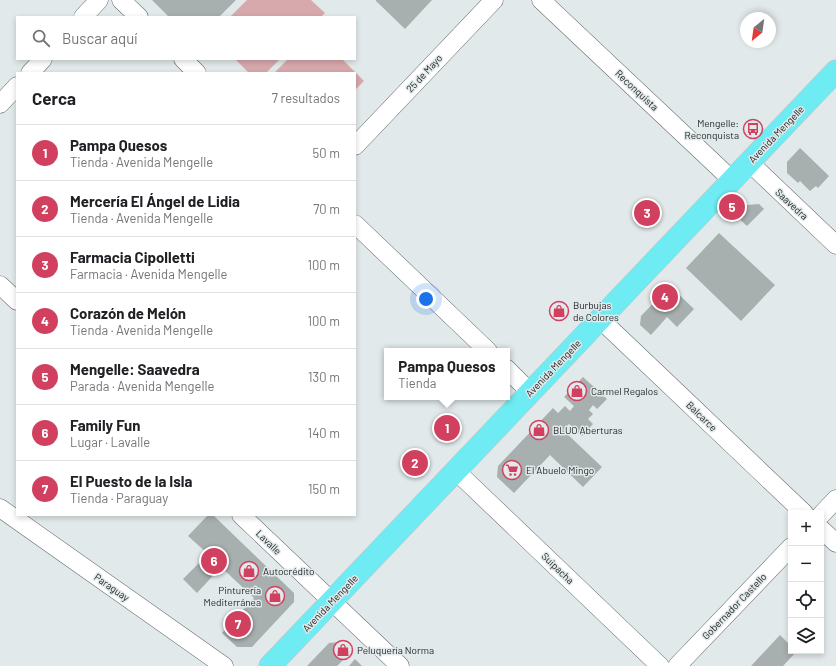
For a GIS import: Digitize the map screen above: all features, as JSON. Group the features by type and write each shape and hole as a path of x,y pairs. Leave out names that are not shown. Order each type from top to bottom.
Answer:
{"main road":[{"name":"Avenida Mengelle","path":"270,666 836,71"}],"street":[{"path":"83,16 99,0"},
{"path":"121,0 138,16"},
{"name":"25 de Mayo","path":"356,145 494,0"},
{"name":"Reconquista","path":"541,0 732,180"},
{"path":"31,72 42,60"},
{"path":"184,60 196,72"},
{"path":"0,104 16,87"},
{"name":"Saavedra","path":"749,162 832,235"},
{"path":"356,225 485,348"},
{"path":"0,285 16,301"},
{"name":"Balcarce","path":"600,319 801,510"},
{"path":"510,372 530,392"},
{"name":"Suipacha","path":"456,471 660,666"},
{"path":"824,512 836,499"},
{"name":"Paraguay","path":"6,511 224,666"},
{"name":"Lavalle","path":"242,516 400,666"},
{"path":"824,532 836,543"},
{"name":"Gobernador Castello","path":"677,666 788,550"}],"shaded area":[{"path":"247,0 311,0 325,13 322,16 231,16"},
{"path":"236,60 279,60 267,72 248,72"},
{"path":"287,60 343,60 355,72 275,72"},
{"path":"356,73 364,81 356,89"}],"building":[{"path":"152,0 236,0 220,16 168,16"},
{"path":"376,0 432,0 405,29"},
{"path":"800,148 829,176 818,188 816,186 810,191 800,181 798,183 787,173 787,162"},
{"path":"759,204 764,209 747,226 736,216 747,205"},
{"path":"719,233 775,285 741,321 686,268"},
{"path":"670,286 694,309 677,327 667,317 651,335 640,325 641,316"},
{"path":"583,377 607,399 597,409 593,405 589,410 593,414 588,419 593,424 582,436 569,424 563,430 602,467 583,487 550,455 514,493 497,477 498,466 553,408 558,413 565,406 570,411 574,406 564,397"},
{"path":"207,516 214,516 294,593 294,602 252,647 237,647 222,633 254,598 221,567 197,593 183,579 208,554 188,536"},
{"path":"780,635 788,643 788,654 794,654 783,666 751,666"},
{"path":"341,642 351,652 337,666 307,666 329,643"},
{"path":"355,659 362,666 349,666"}],"place":[{"name":"Mengelle: Reconquista","path":"753,129"},
{"name":"Mengelle: Saavedra","path":"732,207"},
{"name":"Farmacia Cipolletti","path":"647,213"},
{"name":"Corazón de Melón","path":"665,297"},
{"name":"Burbujas de Colores","path":"559,311"},
{"name":"Carmel Regalos","path":"577,391"},
{"name":"Pampa Quesos","path":"447,428"},
{"name":"BLUO Aberturas","path":"539,430"},
{"name":"Mercería El Ángel de Lidia","path":"415,463"},
{"name":"El Abuelo Mingo","path":"512,470"},
{"name":"Family Fun","path":"214,561"},
{"name":"Autocrédito","path":"249,571"},
{"name":"Pinturería Mediterránea","path":"275,596"},
{"name":"El Puesto de la Isla","path":"238,624"},
{"name":"Peluquería Norma","path":"343,650"}]}
